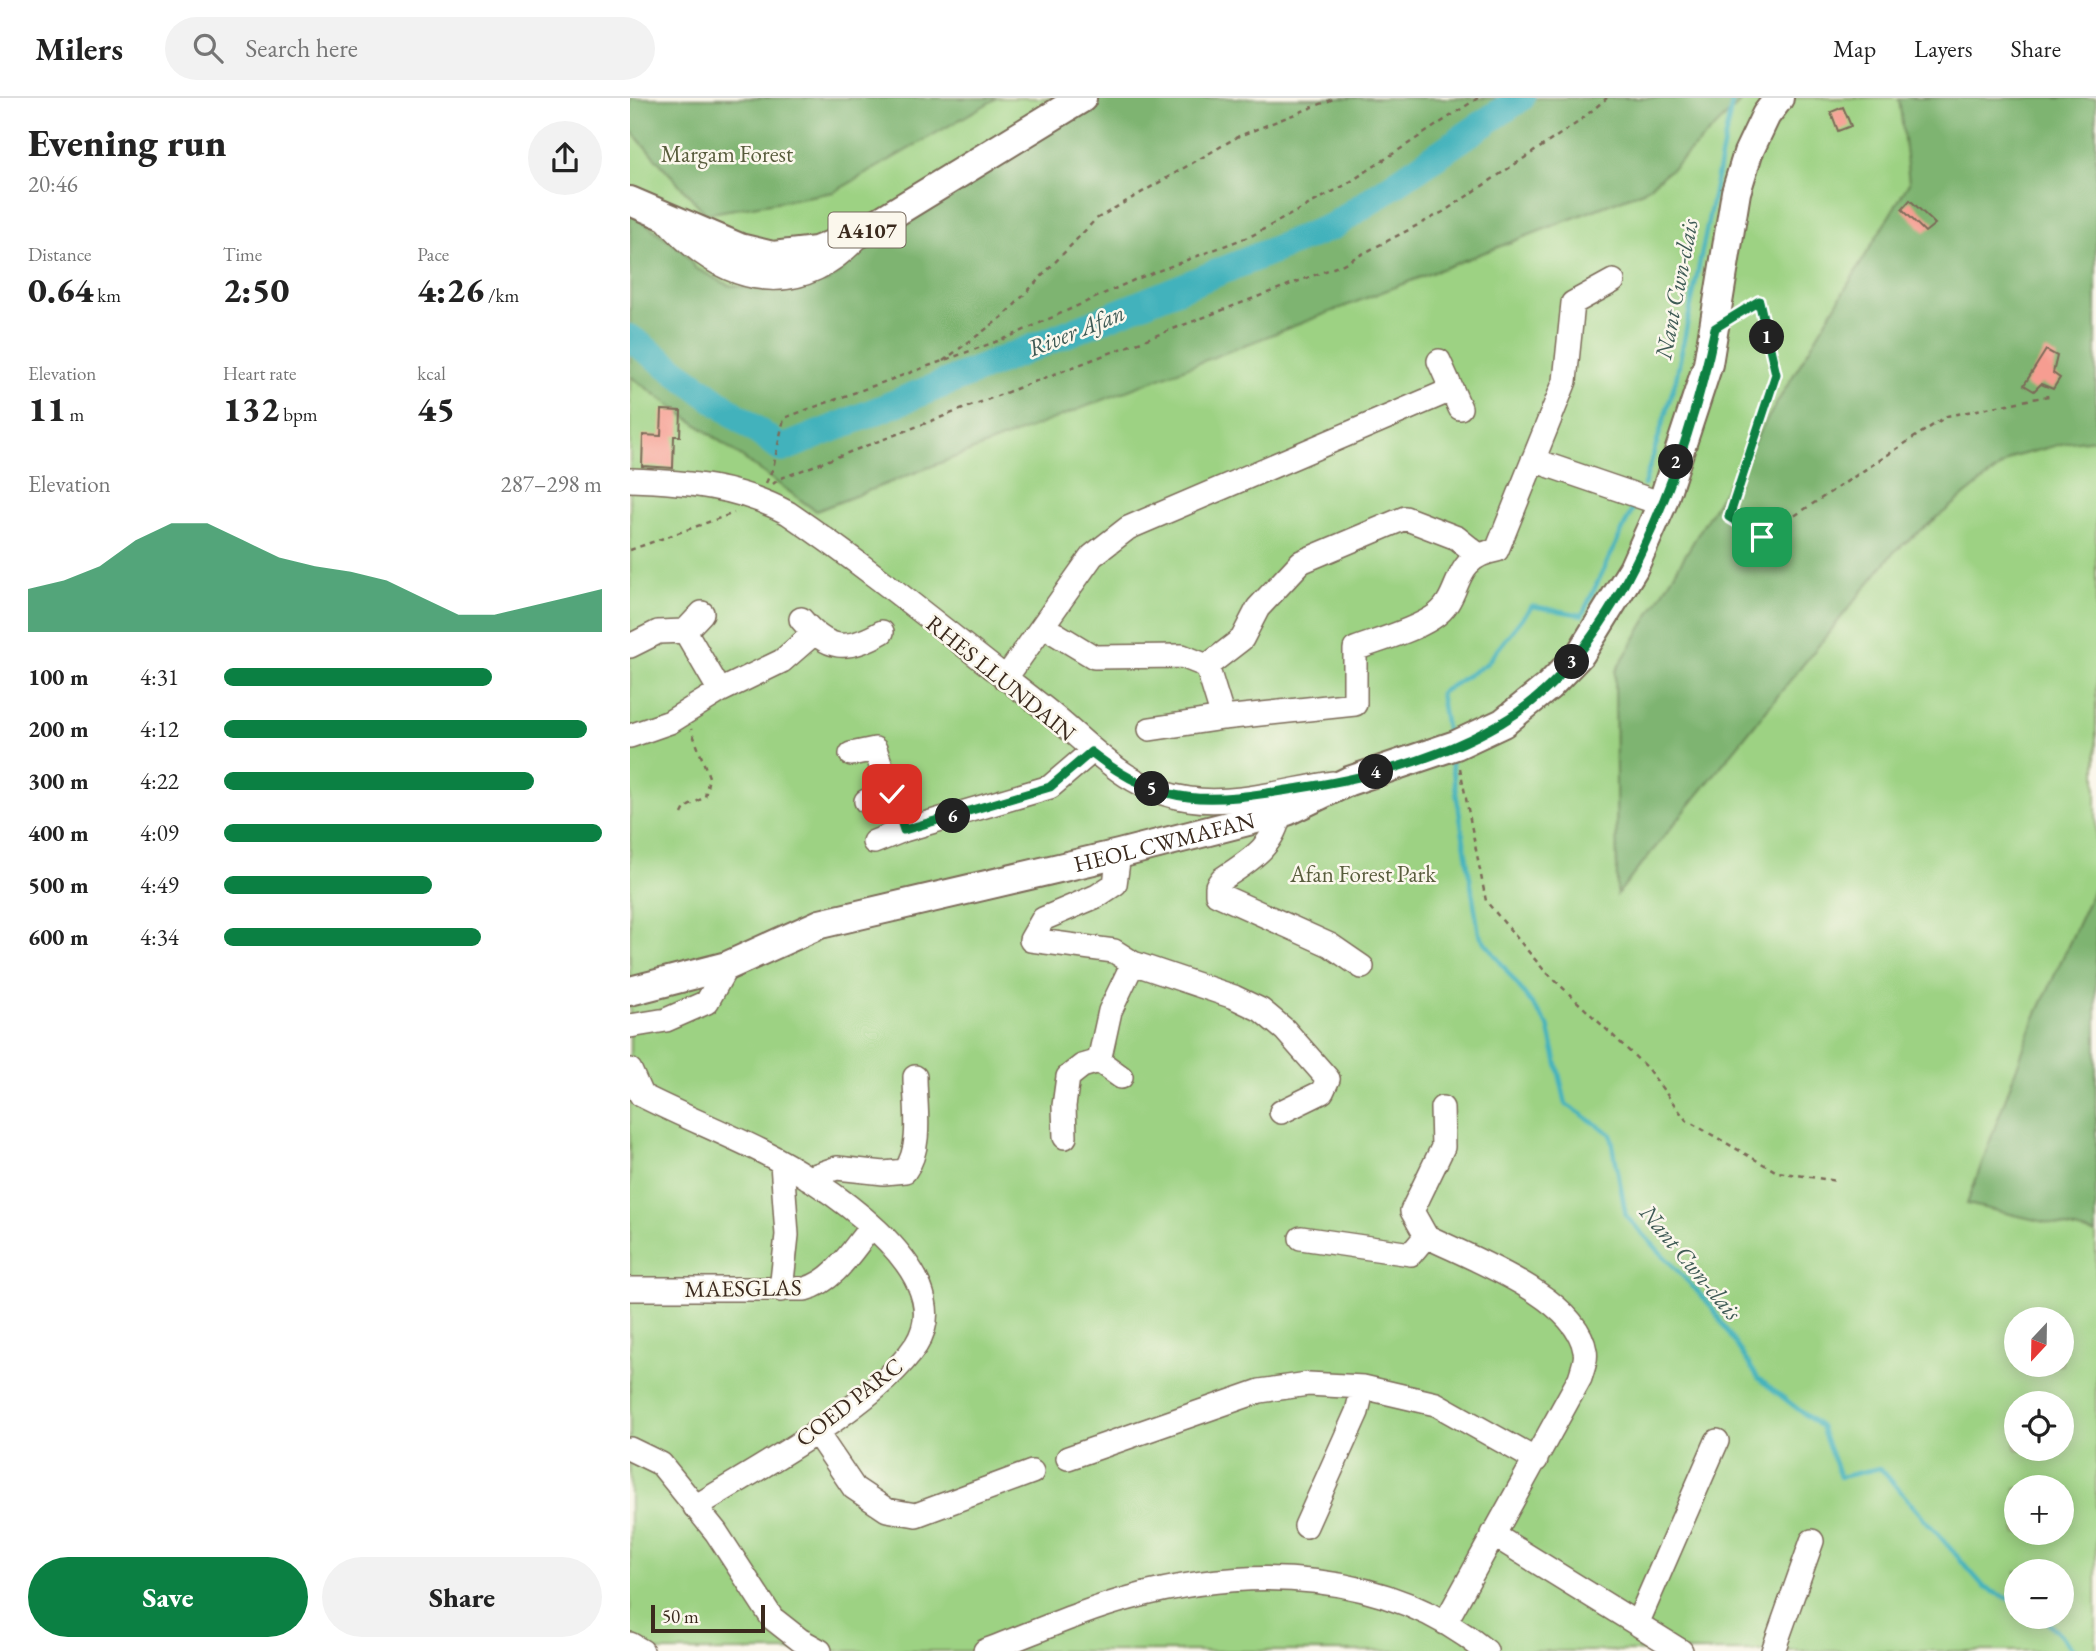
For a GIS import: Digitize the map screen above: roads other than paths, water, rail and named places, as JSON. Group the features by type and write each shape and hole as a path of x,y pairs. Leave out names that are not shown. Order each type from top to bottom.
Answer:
{"main road":[{"name":"A4107","path":"630,201 740,248 773,256 816,251 863,232 1082,98"},
{"name":"HEOL CWMAFAN","path":"630,991 727,966 820,924 1119,854 1280,812 1349,781 1455,745 1503,723 1549,686 1581,653 1633,569 1662,504 1708,364 1736,192 1748,153 1766,116 1779,98"}],"street":[{"path":"1150,729 1354,704 1355,649 1433,618 1451,595 1464,567 1477,554 1497,550 1565,380 1573,303 1613,281"},
{"path":"1005,679 1092,556 1128,528 1456,399 1439,361"},
{"path":"1533,460 1662,504"},
{"name":"RHES LLUNDAIN","path":"630,480 714,485 758,498 806,525 1042,706 1115,771 1146,788 1189,800 1233,799 1349,781"},
{"path":"1207,666 1242,639 1258,608 1301,562 1364,532 1405,518 1457,538 1477,554"},
{"path":"630,646 658,632 685,631 702,612"},
{"path":"685,631 719,691"},
{"path":"630,736 670,722 719,691 782,660 815,632 839,647 859,646 882,632"},
{"path":"1056,634 1094,657 1182,656 1207,666"},
{"path":"1207,666 1223,718"},
{"path":"851,754 875,749 904,830"},
{"path":"874,842 904,830 1050,787 1091,752"},
{"path":"866,801 892,794"},
{"path":"1280,812 1277,831 1268,845 1222,879 1217,886 1217,894 1330,945 1362,967"},
{"path":"1119,854 1115,884 1097,897 1043,919 1031,940 1114,951 1133,963 1234,997 1261,1010 1285,1030 1328,1079 1322,1092 1281,1112"},
{"path":"1099,1061 1110,1011 1133,963"},
{"path":"630,1026 666,1020 706,1002 727,966"},
{"path":"1099,1061 1121,1077"},
{"path":"1065,1137 1064,1106 1068,1077 1082,1066 1099,1061"},
{"name":"COED PARC","path":"630,1070 635,1096 782,1163 808,1178 871,1227 907,1262 920,1283 927,1306 926,1324 916,1344 895,1371 816,1432 695,1507"},
{"path":"808,1178 836,1168 884,1173 905,1171 912,1162 915,1147 915,1077"},
{"path":"1442,1108 1443,1147 1412,1211 1426,1236 1542,1295 1574,1325 1586,1352 1580,1378 1445,1623"},
{"path":"781,1290 787,1235 782,1163"},
{"name":"MAESGLAS","path":"630,1289 781,1290 820,1285 871,1227"},
{"path":"1301,1238 1410,1254 1426,1236"},
{"path":"1068,1458 1260,1391 1308,1384 1363,1387 1436,1404 1536,1460"},
{"path":"1306,1526 1357,1412 1363,1387"},
{"path":"816,1432 854,1488 887,1510 916,1515 1032,1472"},
{"path":"1637,1624 1717,1441"},
{"path":"630,1449 661,1464 716,1532 772,1618 800,1640 820,1651"},
{"path":"1492,1534 1681,1651"},
{"path":"1778,1649 1812,1541"},
{"path":"985,1651 1136,1596 1186,1586 1269,1578 1355,1586 1423,1611 1486,1651"},
{"path":"630,1644 642,1651"}],"waterway":[{"name":"River Afan","path":"630,338 782,449 1333,226 1521,98"},
{"name":"Nant Cwn-clais","path":"1644,485 1676,379 1733,98"},
{"name":"Nant Cwn-clais","path":"1447,734 1440,693 1486,664 1532,606 1582,615 1633,508"},
{"name":"Nant Cwn-clais","path":"1451,761 1479,934 1548,1025 1566,1104 1611,1134 1626,1216 1710,1305 1758,1378 1821,1427 1840,1477 1880,1468 1985,1588 2004,1597"},
{"name":"Nant Cwn-clais","path":"2054,1629 2075,1651"}],"park label":[{"name":"Margam Forest","path":"727,154"},
{"name":"Afan Forest Park","path":"1363,874"}]}
